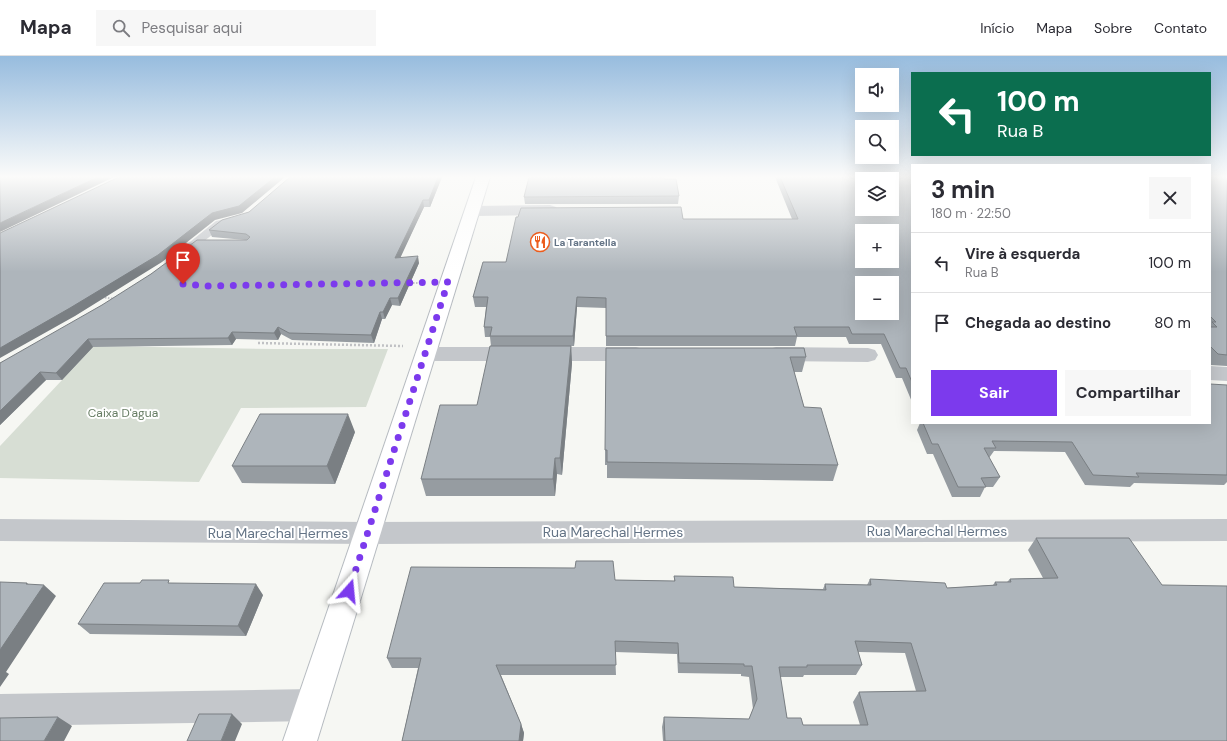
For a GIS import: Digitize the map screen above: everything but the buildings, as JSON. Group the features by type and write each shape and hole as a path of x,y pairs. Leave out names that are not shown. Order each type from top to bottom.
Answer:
{"main road":[{"path":"300,741 448,282 473,211"}],"street":[{"path":"473,211 567,210"},
{"path":"427,350 654,354"},
{"path":"757,354 868,355"},
{"path":"1211,373 1227,374"},
{"name":"Rua Marechal Hermes","path":"0,530 367,533 1227,530"},
{"path":"0,710 312,705"}],"lane":[{"path":"173,261 220,223 234,220"},
{"path":"197,242 213,242"}],"path":[{"path":"402,283 448,282"},
{"path":"101,297 115,299"},
{"path":"258,343 427,350"}],"green space":[{"name":"Caixa D'agua","path":"94,346 388,349 366,407 241,408 199,482 0,478 0,446"}],"place":[{"name":"La Tarantella","path":"540,242"}],"route":[{"path":"183,284 208,286 284,286 448,282 349,591"}]}
